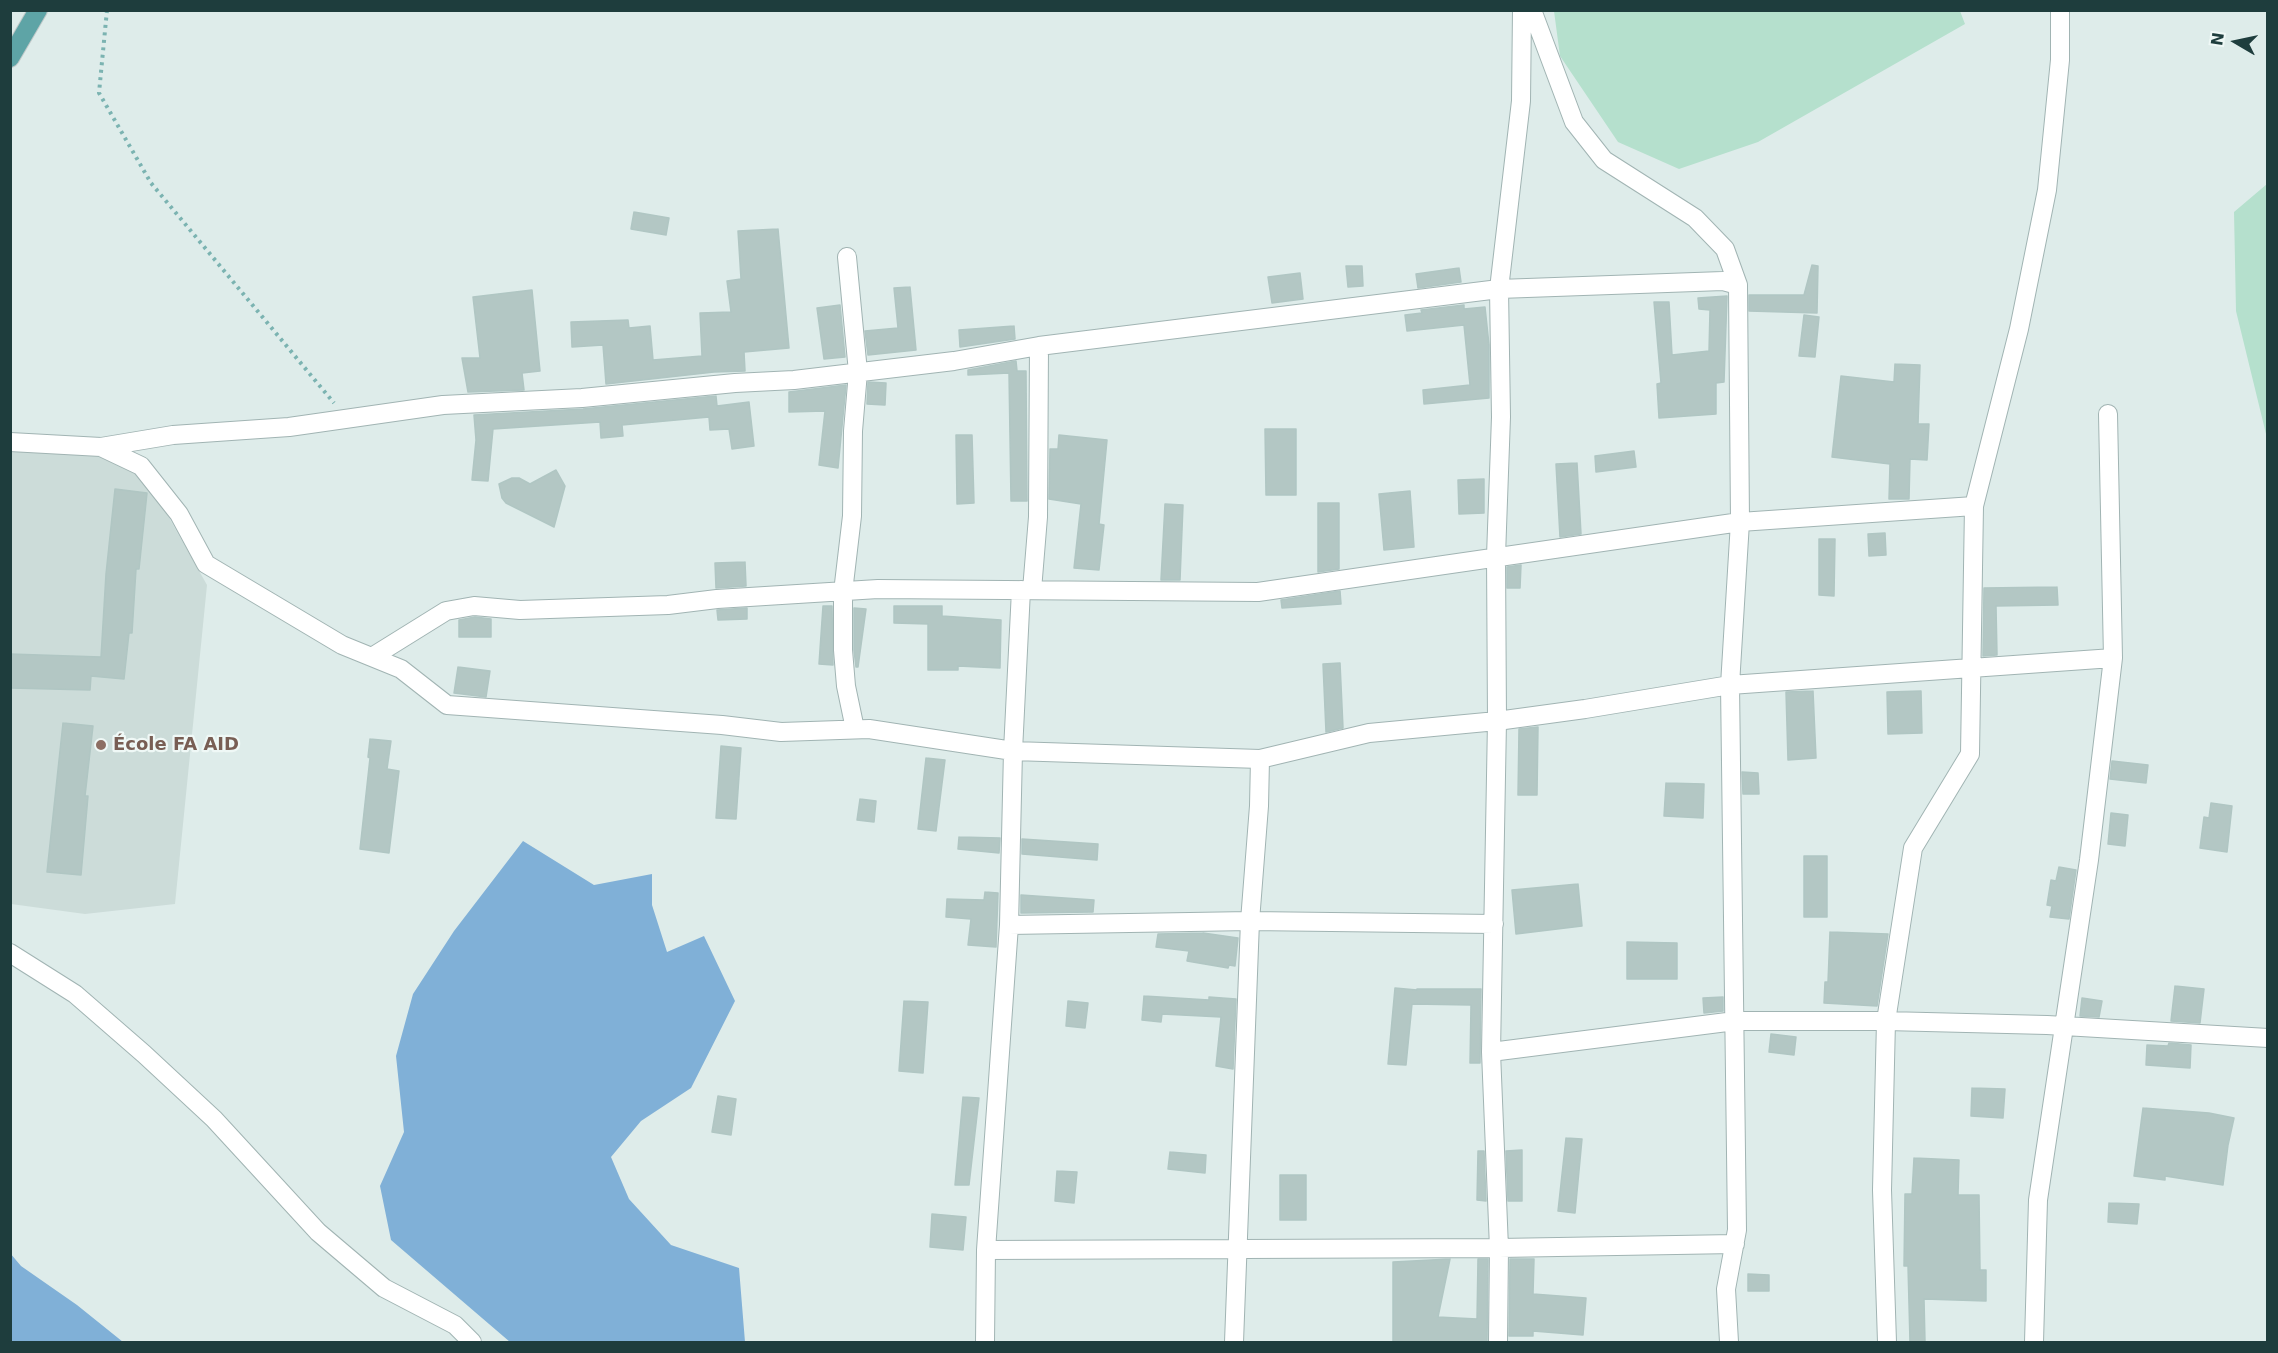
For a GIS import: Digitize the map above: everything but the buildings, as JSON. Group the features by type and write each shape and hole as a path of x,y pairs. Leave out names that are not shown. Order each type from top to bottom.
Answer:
{"main road":[{"path":"10,58 38,10"}],"street":[{"path":"1497,1342 1499,1248 1491,1052 1497,721 1496,556 1501,417 1499,289 1521,100 1522,10"},
{"path":"1532,10 1574,122 1604,160 1695,218 1725,249 1738,285 1740,522 1730,685 1737,1230 1726,1289 1729,1342"},
{"path":"1887,1342 1882,1190 1886,1021 1913,848 1970,753 1974,506 2019,329 2047,190 2060,60 2060,10"},
{"path":"847,257 858,372 853,431 852,516 843,592 845,677 855,729"},
{"path":"10,442 101,447 173,435 289,427 442,405 582,398 858,372 954,361 1039,346 1499,289 1723,281 1738,285"},
{"path":"985,1342 986,1250 1009,926 1013,751 1027,590 1038,518 1039,346"},
{"path":"2034,1342 2038,1200 2089,860 2113,658 2108,414"},
{"path":"101,447 141,466 179,514 206,564 342,645 402,669 447,705 722,725 781,732 869,729 1013,751 1260,759 1369,733 1497,721 1730,685 2113,658"},
{"path":"372,657 446,611 474,606 520,610 668,605 717,599 878,589 1258,592 1740,522 1974,506"},
{"path":"1234,1342 1250,921 1259,806 1260,759"},
{"path":"1009,926 1250,921 1494,924"},
{"path":"10,953 75,994 144,1054 214,1119 318,1232 384,1288 455,1325 472,1342"},
{"path":"1491,1052 1735,1021 1886,1021 2063,1026 2268,1038"},
{"path":"986,1250 1499,1248 1735,1244"}],"path":[{"path":"106,10 99,93 151,183 347,418"}],"shaded area":[{"name":"École FA AID","path":"11,448 99,455 137,471 158,498 207,585 175,904 85,914 11,904"}],"green space":[{"path":"1554,11 1960,11 1965,24 1758,142 1679,169 1618,142 1560,56"},
{"path":"2267,184 2267,438 2236,311 2234,212"}],"water":[{"path":"523,841 594,885 652,874 652,905 667,952 704,936 735,1001 691,1088 641,1121 611,1157 629,1199 671,1245 739,1268 745,1342 510,1342 391,1240 380,1186 404,1132 396,1056 413,994 454,931"},
{"path":"10,1253 21,1266 77,1305 123,1342 11,1342"}],"place":[{"name":"École FA AID","path":"101,745"}]}
